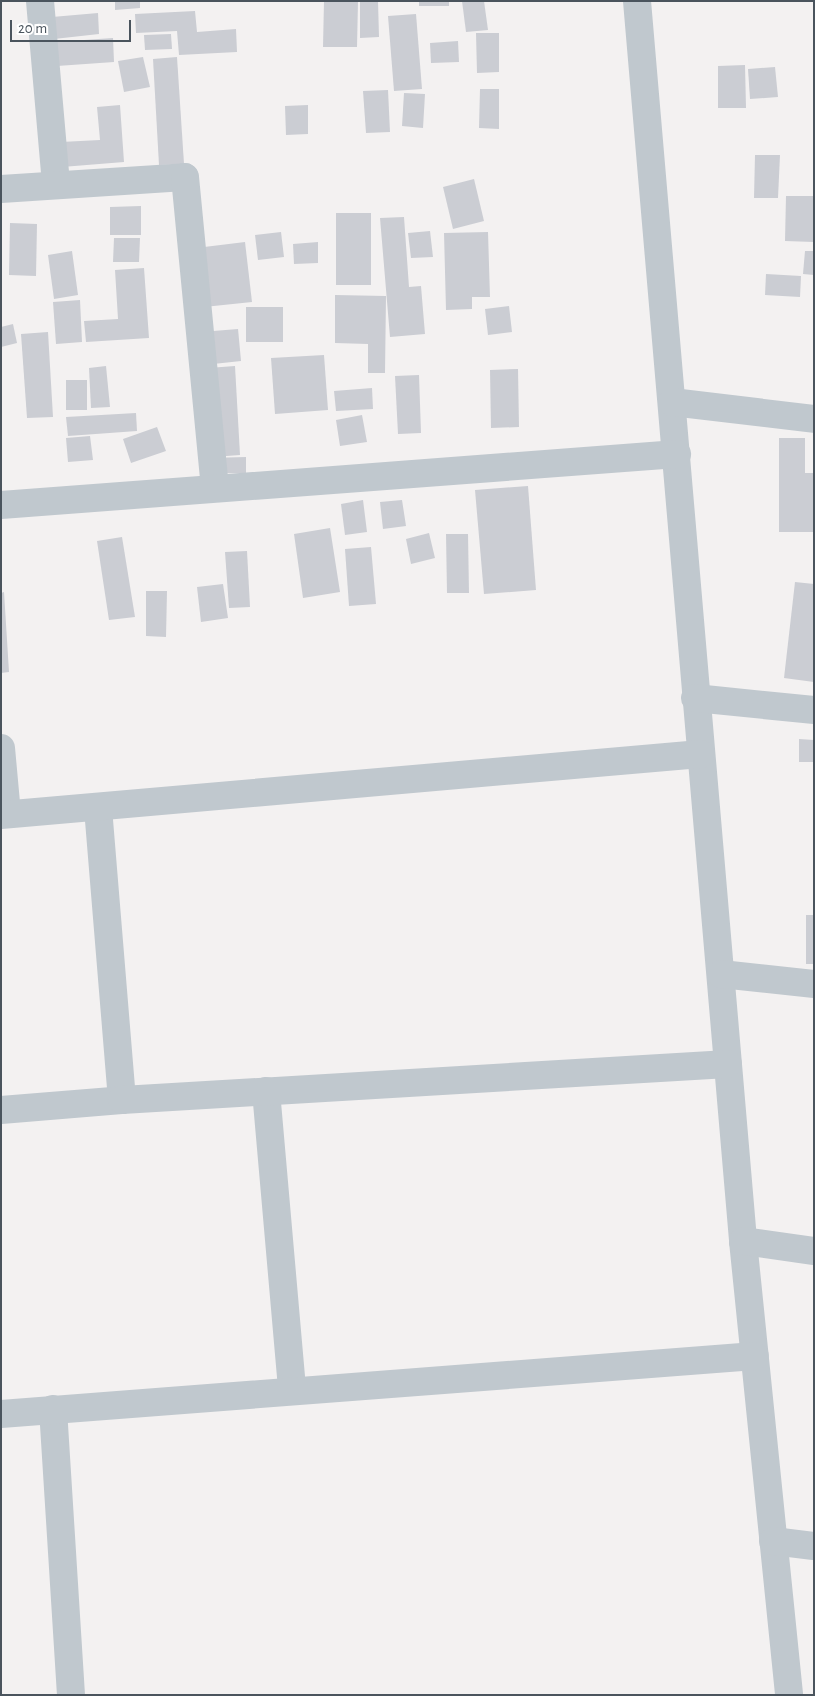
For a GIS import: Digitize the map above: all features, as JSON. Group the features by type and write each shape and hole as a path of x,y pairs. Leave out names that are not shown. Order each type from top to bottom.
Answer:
{"street":[{"path":"40,1 56,184"},
{"path":"637,1 677,454 695,698 743,1241 789,1695"},
{"path":"1,189 185,177 214,487"},
{"path":"672,402 814,418"},
{"path":"1,505 214,487 677,454"},
{"path":"695,698 814,710"},
{"path":"1,748 4,814 98,808 700,754"},
{"path":"98,808 122,1100"},
{"path":"720,974 814,984"},
{"path":"1,1110 122,1100 728,1064"},
{"path":"266,1091 292,1391"},
{"path":"743,1241 814,1251"},
{"path":"1,1414 756,1356"},
{"path":"53,1409 71,1695"},
{"path":"773,1541 814,1546"}],"building":[{"path":"115,1 140,1 140,8 115,10"},
{"path":"324,1 358,1 357,47 323,47"},
{"path":"360,1 378,1 379,37 360,38"},
{"path":"419,1 449,1 449,6 419,6"},
{"path":"462,1 484,1 488,30 466,32"},
{"path":"195,11 197,32 236,29 237,52 179,55 177,31 136,33 135,14"},
{"path":"98,13 99,34 54,39 52,17"},
{"path":"416,14 422,89 394,91 388,16"},
{"path":"476,33 499,33 499,72 477,73"},
{"path":"171,34 172,49 145,50 144,35"},
{"path":"113,38 114,62 57,66 55,42"},
{"path":"458,41 459,62 431,63 430,43"},
{"path":"143,57 150,87 124,92 118,61"},
{"path":"177,57 184,164 159,165 153,59"},
{"path":"745,65 746,108 718,108 718,66"},
{"path":"775,67 778,97 750,99 748,69"},
{"path":"480,89 499,89 499,129 479,128"},
{"path":"388,90 390,132 366,133 363,91"},
{"path":"404,93 425,94 423,128 402,126"},
{"path":"120,105 124,162 62,167 61,142 100,140 97,107"},
{"path":"308,105 308,134 286,135 285,106"},
{"path":"755,155 780,155 778,198 754,198"},
{"path":"474,179 484,221 453,229 443,187"},
{"path":"786,196 814,196 814,242 785,241"},
{"path":"141,206 141,235 110,235 110,207"},
{"path":"336,213 371,213 371,285 336,285"},
{"path":"404,217 409,287 421,286 425,334 390,337 380,218"},
{"path":"10,223 37,224 36,276 9,275"},
{"path":"430,231 433,257 411,258 408,233"},
{"path":"281,232 284,257 258,260 255,235"},
{"path":"488,232 490,297 472,297 472,309 446,310 444,233"},
{"path":"114,238 140,238 139,262 113,262"},
{"path":"245,242 252,302 204,307 196,248"},
{"path":"318,242 318,263 294,264 293,244"},
{"path":"72,251 78,295 54,299 48,255"},
{"path":"805,251 814,251 814,275 803,274"},
{"path":"144,268 149,338 86,342 84,321 118,319 115,270"},
{"path":"766,274 801,276 800,297 765,295"},
{"path":"335,295 386,296 385,373 368,373 368,344 335,343"},
{"path":"80,300 82,342 56,344 53,302"},
{"path":"509,306 512,332 488,335 485,309"},
{"path":"246,307 283,307 283,342 246,342"},
{"path":"13,324 17,343 1,347 1,327"},
{"path":"238,329 241,361 204,365 201,332"},
{"path":"48,332 53,417 27,418 21,334"},
{"path":"324,355 328,410 275,414 271,358"},
{"path":"106,366 110,407 91,408 89,368"},
{"path":"235,366 240,455 213,457 208,368"},
{"path":"518,369 519,427 491,428 490,370"},
{"path":"419,375 421,433 398,434 395,376"},
{"path":"66,380 87,380 87,410 66,410"},
{"path":"372,388 373,409 336,411 334,391"},
{"path":"136,413 137,431 68,436 66,417"},
{"path":"362,415 367,442 340,446 336,420"},
{"path":"157,427 166,451 131,463 123,439"},
{"path":"90,436 93,460 68,462 66,438"},
{"path":"779,438 805,438 805,473 814,473 814,532 779,532"},
{"path":"246,457 246,473 207,473 208,458"},
{"path":"528,486 536,590 484,594 475,490"},
{"path":"363,500 367,532 345,535 341,504"},
{"path":"402,500 406,526 383,529 380,502"},
{"path":"330,528 340,592 303,598 294,534"},
{"path":"429,533 435,558 411,564 406,539"},
{"path":"446,534 468,534 469,593 447,593"},
{"path":"122,537 135,617 109,620 97,541"},
{"path":"371,547 376,604 349,606 345,549"},
{"path":"247,551 250,607 229,608 225,552"},
{"path":"795,582 814,584 814,682 784,678"},
{"path":"223,584 228,618 201,622 197,587"},
{"path":"146,591 167,591 166,637 146,636"},
{"path":"4,592 9,672 1,673 1,593"},
{"path":"799,739 814,740 814,762 799,762"},
{"path":"806,915 814,915 814,964 806,964"}]}
